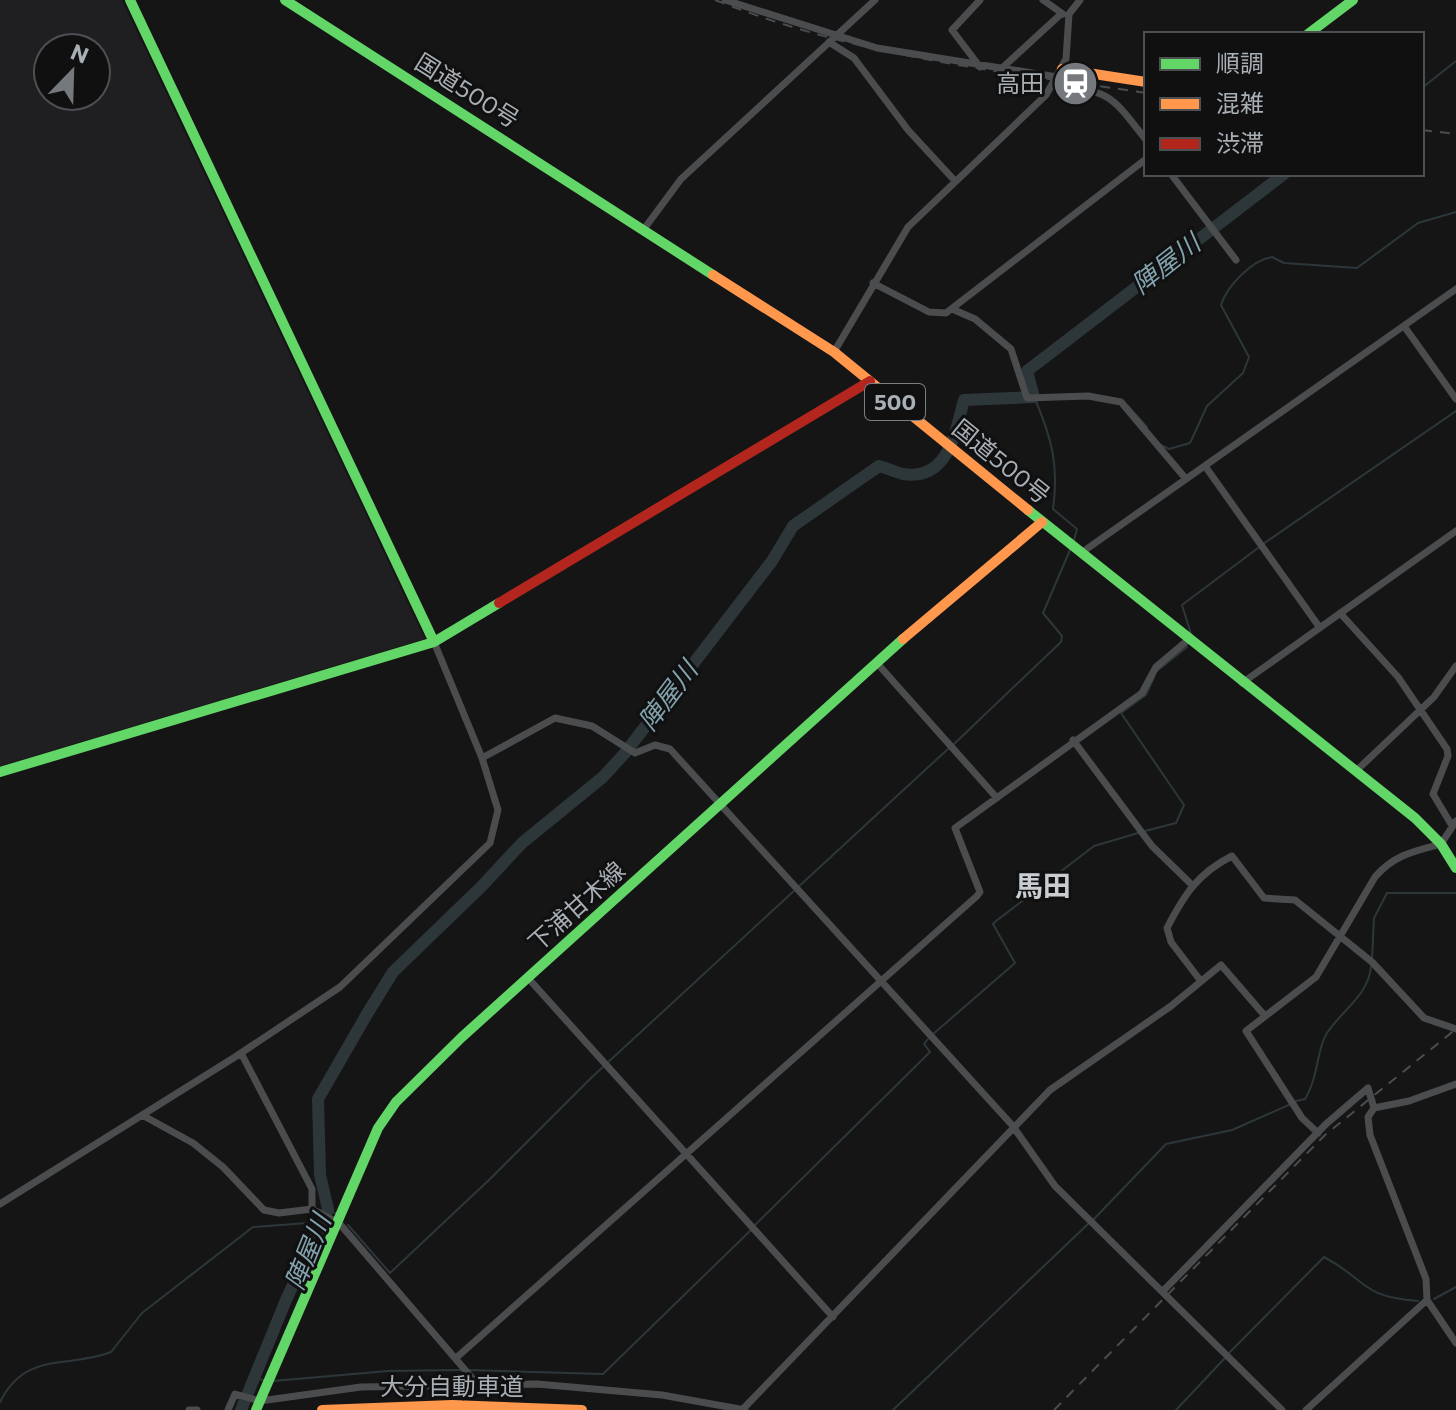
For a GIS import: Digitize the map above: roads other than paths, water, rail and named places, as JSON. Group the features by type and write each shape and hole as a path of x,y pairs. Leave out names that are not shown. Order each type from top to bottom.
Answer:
{"main road":[{"path":"130,0 434,642"},
{"name":"国道500号","path":"285,0 834,352 1188,640 1415,818 1441,844 1456,868"},
{"path":"1310,32 1339,4 1353,0"},
{"path":"1057,77 1144,82"},
{"path":"0,772 434,642 870,381"},
{"name":"下浦甘木線","path":"258,1405 378,1128 396,1102 876,662 1042,522"},
{"path":"1441,844 1456,847"},
{"name":"大分自動車道","path":"322,1410 452,1405 582,1410"}],"street":[{"path":"725,0 832,39 980,67 1057,77 1114,100 1144,138"},
{"path":"644,229 681,179 875,0"},
{"path":"980,0 952,30 980,67"},
{"path":"1043,0 1065,14"},
{"path":"1001,70 1080,0"},
{"path":"834,352 908,227 1037,106 1057,77 1068,44 1065,14"},
{"path":"832,39 854,58 908,130 955,181"},
{"path":"952,309 958,300 1144,160"},
{"path":"1173,176 1236,260"},
{"path":"873,283 929,312 952,309 975,319 1011,349 1027,398 1088,396 1121,402 1186,479"},
{"path":"1081,553 1456,289"},
{"path":"1404,326 1456,399"},
{"path":"1205,466 1320,628"},
{"path":"1242,683 1455,535"},
{"path":"1318,1133 1302,1118 1246,1031 1316,977 1342,938 1375,877 1387,864 1402,855 1441,844 1454,822 1433,794 1448,756 1447,749 1398,677 1340,613"},
{"path":"456,1358 977,896 980,892 954,831 1073,740 1142,693 1156,667 1188,640"},
{"path":"0,1204 241,1053 348,980 490,843 498,810 482,758 434,642"},
{"path":"876,662 997,798"},
{"path":"1356,771 1420,711 1456,666"},
{"path":"482,758 555,718 592,726 635,753 655,745 666,746 722,803 1012,1125 1055,1186 1164,1290 1282,1410"},
{"path":"1073,740 1152,846 1191,884"},
{"path":"1200,980 1166,933 1191,884 1211,867 1232,856 1264,898 1295,900 1372,962 1424,1018 1456,1029"},
{"path":"228,1410 235,1394 258,1405 361,1387 477,1383 537,1384 685,1400 745,1410 1012,1125 1050,1090 1171,1006 1221,965 1265,1016"},
{"path":"528,978 833,1317"},
{"path":"241,1053 312,1189 315,1211"},
{"path":"1456,1084 1409,1101 1374,1108 1368,1117 1370,1135 1426,1279 1427,1300 1456,1343"},
{"path":"1164,1290 1318,1133 1368,1088 1374,1108"},
{"path":"142,1115 193,1143 223,1167 264,1210 279,1213 315,1211 337,1222 484,1392"},
{"path":"1306,1410 1427,1300"},
{"path":"683,1410 685,1400"},
{"path":"189,1410 197,1410"}],"waterway":[{"path":"1424,86 1456,61"},
{"name":"陣屋川","path":"241,1410 328,1209 320,1175 318,1099 393,972 522,843 603,777 625,753 772,561 793,526 879,466 903,474 931,470 947,452 964,400 1034,397 1027,371 1281,176"},
{"path":"1161,445 1169,449 1190,443 1207,406 1243,373 1249,357 1221,305 1229,290 1249,268 1272,257 1284,263 1357,268 1418,223 1456,212"},
{"path":"1035,399 1053,453 1053,509 1077,529 1074,540"},
{"path":"1127,405 1147,427"},
{"path":"1263,544 1456,411"},
{"path":"1191,634 1182,605 1258,548"},
{"path":"954,744 1061,642 1062,636 1043,613 1070,550"},
{"path":"1157,671 1187,647"},
{"path":"1145,831 1176,823 1184,805 1121,713 1146,695 1154,677"},
{"path":"348,1225 390,1273 592,1077 949,748"},
{"path":"932,1035 1015,963 993,924 996,921 1094,846 1138,833"},
{"path":"1372,959 1374,918 1387,893 1456,893"},
{"path":"1296,1101 1305,1099 1324,1039 1360,994 1371,966"},
{"path":"755,1225 930,1052 924,1044 928,1039"},
{"path":"1093,1220 1166,1144 1232,1130 1291,1104"},
{"path":"328,1209 335,1213"},
{"path":"0,1402 10,1386 35,1368 111,1352 142,1313 253,1227 321,1222"},
{"path":"893,1410 1088,1224"},
{"path":"468,1370 603,1374 751,1230"},
{"path":"1229,1353 1324,1257 1373,1291 1418,1301"},
{"path":"1434,1299 1456,1287"},
{"path":"1176,1410 1225,1358"},
{"path":"273,1381 388,1371 462,1370"},
{"path":"255,1378 263,1380"}],"railway":[{"path":"715,0 769,20 876,49 981,69 1144,93"},
{"path":"1424,130 1456,134"},
{"path":"1054,1410 1325,1135 1456,1029"}],"place":[{"name":"高田","path":"1075,84"}],"district":[{"name":"馬田","path":"1043,886"}]}
